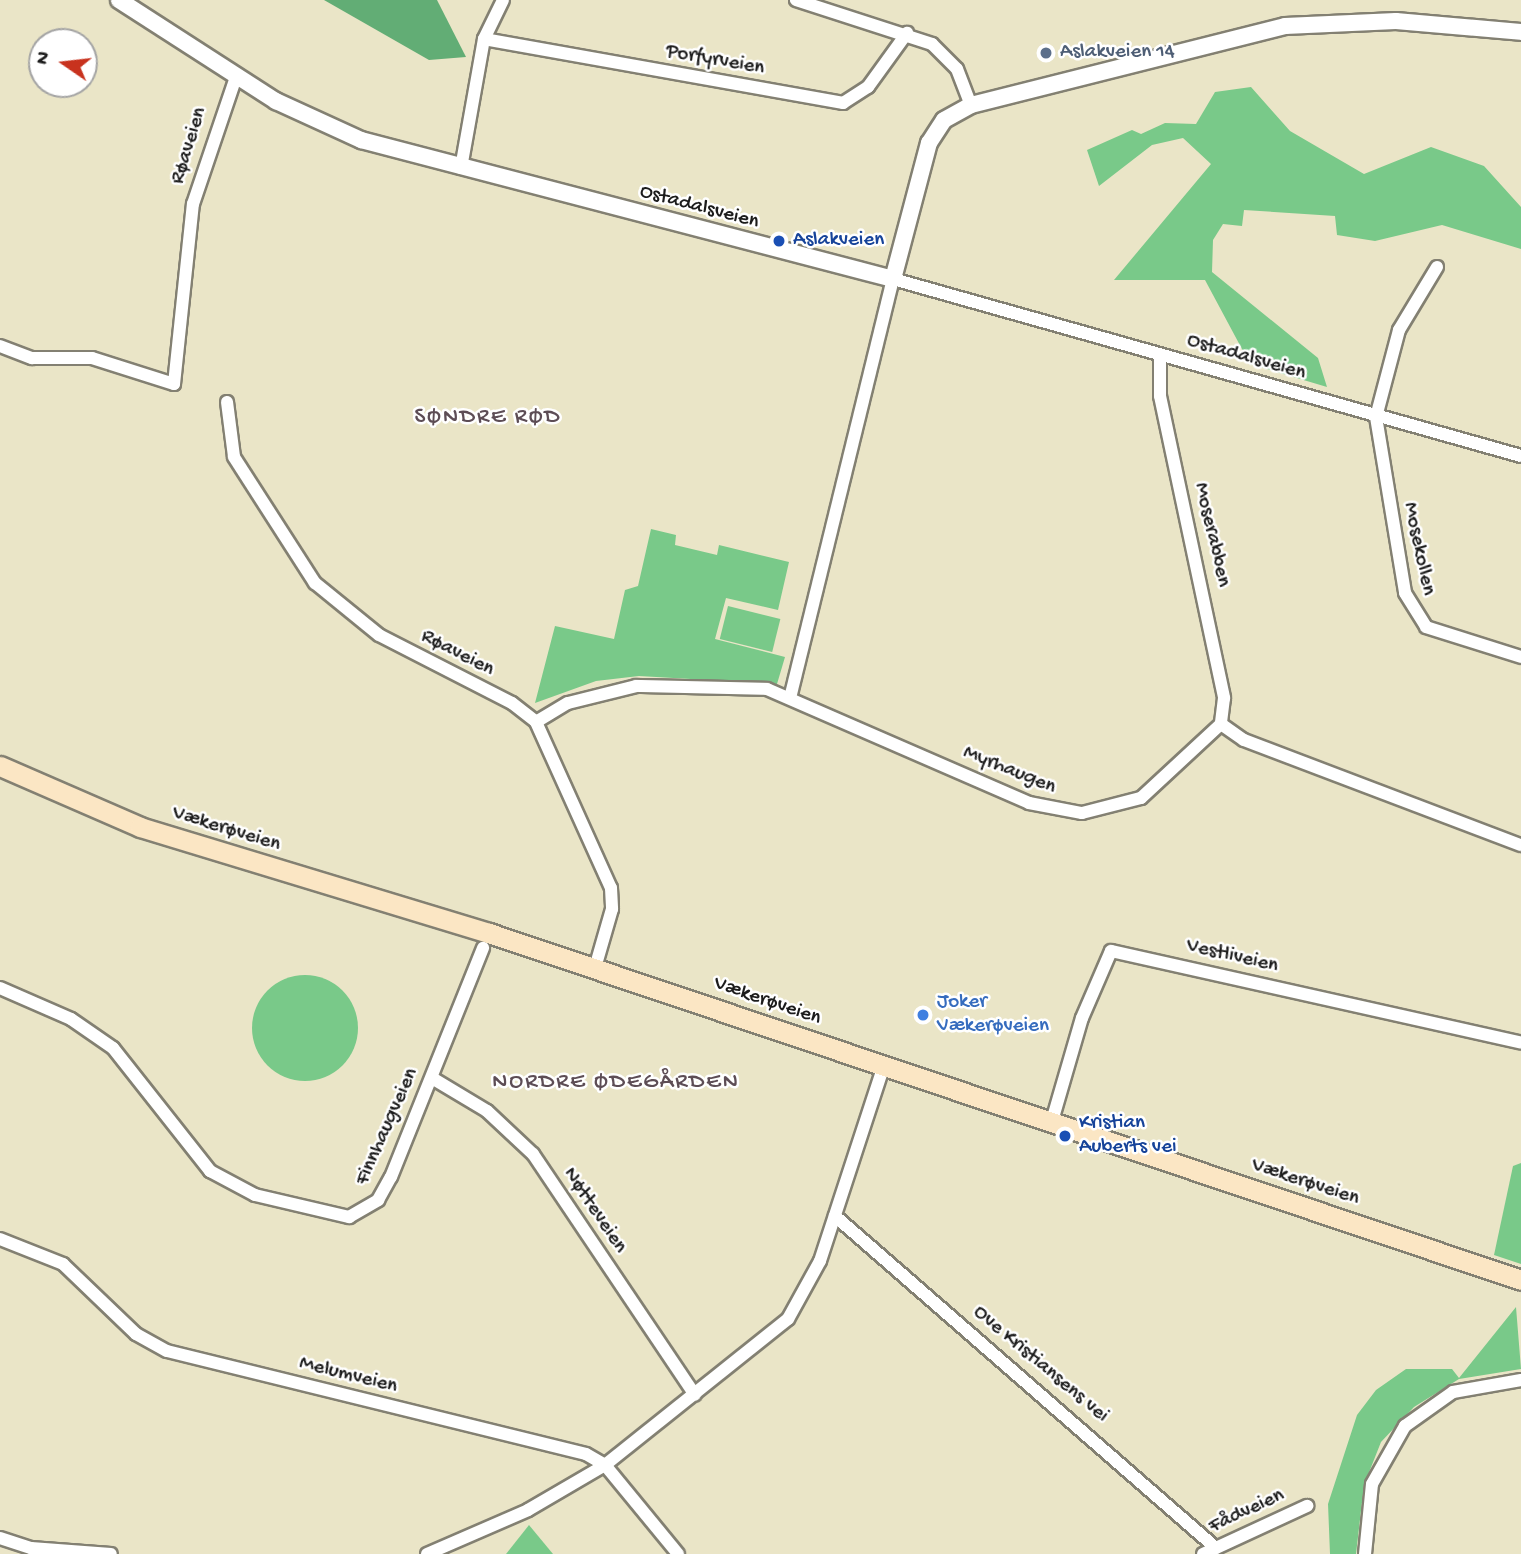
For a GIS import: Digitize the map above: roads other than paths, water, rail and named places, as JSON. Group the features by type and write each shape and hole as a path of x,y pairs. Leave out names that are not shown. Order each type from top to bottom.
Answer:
{"main road":[{"name":"Vækerøveien","path":"0,766 140,827 595,968 1521,1280"}],"street":[{"name":"Ostadalsveien","path":"119,0 236,77 340,132 461,168 893,279 1521,456"},
{"path":"461,168 484,39 503,0"},
{"path":"796,0 907,33 950,59 971,106"},
{"path":"790,694 893,279 933,134 971,106 1285,26 1385,21 1521,33"},
{"name":"Porfyrveien","path":"484,39 843,103 868,87 907,33"},
{"name":"Røaveien","path":"0,346 32,358 92,358 174,384 191,213 236,77"},
{"path":"1376,417 1399,330 1437,267"},
{"name":"Moserabben","path":"1160,355 1160,396 1224,698 1221,724"},
{"name":"Røaveien","path":"228,402 234,457 315,583 379,635 512,703 536,722 611,888 612,909 595,968"},
{"name":"Mosekollen","path":"1376,417 1410,607 1438,633 1521,657"},
{"name":"Myrhaugen","path":"536,722 568,703 636,686 790,694 1061,812 1134,802 1221,724"},
{"path":"1221,724 1244,740 1521,845"},
{"name":"Finnhaugveien","path":"0,988 71,1019 113,1048 210,1171 255,1195 330,1216 358,1214 378,1200 432,1079 483,948"},
{"name":"Vestliveien","path":"1052,1121 1082,1018 1111,951 1521,1043"},
{"path":"427,1554 528,1510 605,1465 695,1395 798,1306 835,1216 884,1065"},
{"name":"Nøtteveien","path":"432,1079 486,1111 533,1154 695,1395"},
{"name":"Ove Kristiansens vei","path":"835,1216 1216,1548"},
{"name":"Melumveien","path":"0,1239 63,1264 136,1334 167,1351 573,1450 605,1465 678,1554"},
{"path":"1365,1554 1372,1484 1405,1426 1453,1392 1521,1380"},
{"name":"Fådveien","path":"1203,1554 1307,1506"},
{"path":"0,1538 31,1548 111,1554"}],"place":[{"name":"Aslakveien 14","path":"1046,53"},
{"name":"Aslakveien","path":"779,241"},
{"name":"Joker Vækerøveien","path":"923,1015"},
{"name":"Kristian Auberts vei","path":"1065,1136"}],"district":[{"name":"SØNDRE RØD","path":"488,418"},
{"name":"NORDRE ØDEGÅRDEN","path":"616,1083"}]}
